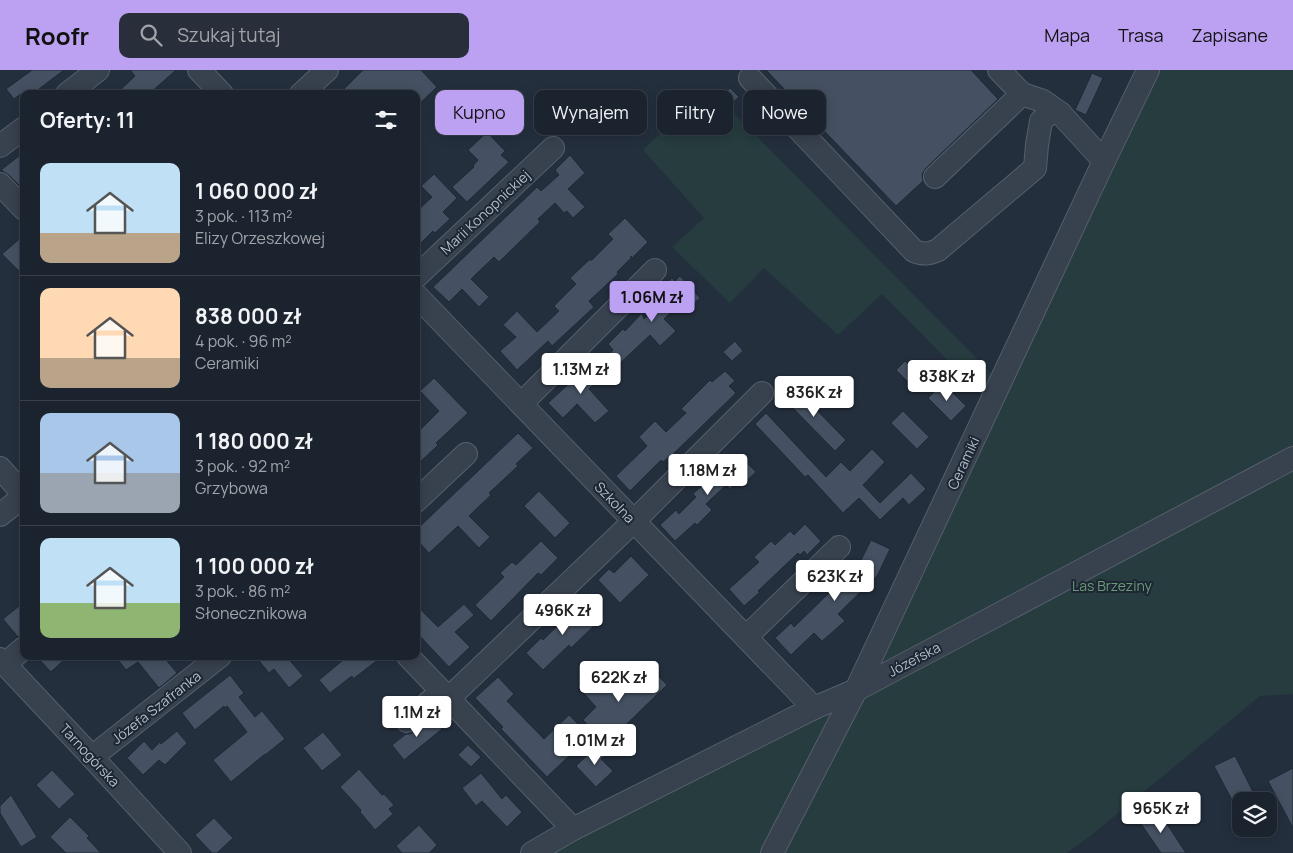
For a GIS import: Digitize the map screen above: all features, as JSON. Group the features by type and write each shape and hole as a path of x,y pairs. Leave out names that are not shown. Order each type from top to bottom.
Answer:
{"street":[{"path":"72,90 98,70"},
{"path":"199,70 218,90"},
{"path":"305,90 327,70"},
{"path":"999,70 1022,94 1043,101 1060,113 1104,161"},
{"name":"Ceramiki","path":"772,853 856,690 1148,70"},
{"path":"750,78 914,251 921,254 929,254 938,250 1035,168 1042,121 1050,113 1060,113"},
{"path":"935,176 1022,94"},
{"path":"0,146 20,131"},
{"name":"Marii Konopnickiej","path":"420,273 553,148"},
{"path":"0,184 20,205"},
{"path":"521,404 655,270"},
{"name":"Szkolna","path":"420,299 814,708"},
{"path":"407,721 445,695 634,521 762,393"},
{"path":"420,497 466,454"},
{"name":"Józefska","path":"532,853 573,829 814,708 856,690 1293,458"},
{"path":"0,468 20,490"},
{"path":"0,515 20,498"},
{"path":"746,637 838,547"},
{"path":"2,661 20,650"},
{"name":"Józefa Szafranka","path":"92,757 215,660"},
{"path":"412,660 573,829"},
{"name":"Tarnogórska","path":"2,661 180,853"}],"green space":[{"name":"Las Brzeziny","path":"1161,70 1293,70 1293,694 1260,696 1094,833 1067,853 783,853"},
{"path":"733,112 743,122 743,135 756,135 991,373 991,404 882,294 838,335 764,268 730,303 672,247 704,218 643,150 659,135 733,135"},
{"path":"856,690 768,853 533,853"}],"building":[{"path":"32,70 64,70 40,90 20,90 20,95 14,99 6,89"},
{"path":"130,70 176,70 154,90 120,90 135,76"},
{"path":"363,70 421,70 437,87 420,103 420,90 343,90"},
{"path":"766,70 971,70 998,99 926,168 922,174 923,181 896,206 826,133 826,90 785,90"},
{"path":"1092,73 1103,78 1086,115 1075,110"},
{"path":"733,91 739,97 733,102"},
{"path":"484,135 490,135 505,151 501,155 509,162 467,202 452,187 474,167 478,160 468,150"},
{"path":"20,155 20,186 9,175 1,170"},
{"path":"570,155 585,173 568,189 585,207 573,218 567,211 564,213 555,203 538,219 540,222 499,262 494,257 471,279 489,297 479,307 462,289 449,302 433,287 537,187 541,191 559,175 555,170"},
{"path":"434,174 457,198 443,212 450,219 435,233 433,231 420,244 420,208 432,197 421,186"},
{"path":"625,218 648,242 632,258 631,256 617,272 618,274 589,301 594,307 552,346 548,341 517,370 500,351 516,337 503,325 517,311 537,332 559,311 554,306 576,284 570,278 613,239 608,234"},
{"path":"20,238 20,272 2,254"},
{"path":"680,276 700,298 691,306 685,299 664,319 676,331 660,346 650,335 615,368 605,358 613,350 608,344 623,329 625,331 642,313 644,319 668,296 662,287 672,278 675,281"},
{"path":"735,341 743,351 732,361 723,352"},
{"path":"590,361 603,375 589,389 609,411 595,423 577,404 563,418 548,403"},
{"path":"905,361 916,372 907,381 896,370"},
{"path":"725,371 735,381 729,386 736,393 669,458 663,462 661,460 630,491 616,476 647,446 639,437 655,421 666,432 686,413 681,409 710,380 712,382"},
{"path":"434,378 468,413 436,443 438,445 420,462 420,430 439,411 420,391"},
{"path":"943,383 966,406 951,421 928,398"},
{"path":"793,386 846,440 835,451 782,397"},
{"path":"903,411 929,437 917,449 891,423"},
{"path":"766,413 826,477 841,462 850,471 872,449 885,462 863,485 880,503 911,473 926,489 909,505 903,498 880,520 859,498 843,513 808,475 805,477 755,424"},
{"path":"518,433 533,448 516,464 518,466 489,493 491,495 469,516 490,537 479,548 458,526 429,553 420,543 420,526"},
{"path":"737,453 756,472 741,486 737,481 730,489 726,485 706,504 712,510 697,525 695,523 675,541 660,525 676,510 679,514 696,497 693,494"},
{"path":"539,491 570,523 555,538 524,506"},
{"path":"805,524 821,541 807,555 804,551 800,555 798,553 744,606 729,589 759,562 754,557 771,541 775,545 790,531 794,535"},
{"path":"871,540 890,549 877,576 838,614 845,621 822,641 814,633 791,655 775,638 791,623 794,627 859,564"},
{"path":"541,541 558,558 541,575 538,573 491,621 475,605 504,577 500,573 512,562 516,565"},
{"path":"631,556 649,575 620,603 598,580 609,569 614,573"},
{"path":"582,602 600,620 571,648 569,645 543,670 526,653 541,638 543,640"},
{"path":"464,604 474,615 455,632 470,647 449,667 420,636 420,609 438,627"},
{"path":"20,605 20,636 18,637 3,619"},
{"path":"40,660 64,660 51,672"},
{"path":"118,660 166,660 177,673 159,688 138,662 126,670"},
{"path":"258,660 290,660 303,676 289,688 274,669 269,673"},
{"path":"343,660 378,660 353,679 352,676 330,693 319,680"},
{"path":"649,666 667,685 606,744 583,720 596,707 578,687 592,673 616,697"},
{"path":"230,675 244,693 239,697 255,717 262,711 285,739 231,782 213,760 247,732 227,706 225,708 224,706 195,730 182,713"},
{"path":"498,677 514,694 507,701 544,739 569,715 578,724 560,743 570,755 547,777 501,729 503,727 475,698"},
{"path":"433,716 442,729 404,760 392,745 406,734 416,731"},
{"path":"177,731 187,743 165,765 159,760 143,775 127,758 144,741 152,750 160,742 161,744"},
{"path":"323,732 342,755 322,771 303,748"},
{"path":"599,744 608,754 601,759 613,771 596,787 576,766"},
{"path":"468,745 481,757 471,767 458,755"},
{"path":"1235,756 1253,792 1232,792 1232,800 1214,766"},
{"path":"1293,768 1293,828 1277,798 1277,792 1274,792 1268,781"},
{"path":"359,769 382,795 384,794 394,805 389,809 393,814 375,830 360,812 361,810 340,787"},
{"path":"52,770 75,794 59,809 36,785"},
{"path":"481,773 502,799 506,795 522,812 507,827 482,801 476,806 462,788"},
{"path":"11,795 37,837 21,847 0,813 0,806"},
{"path":"1157,809 1186,853 1161,853 1139,821"},
{"path":"70,817 89,836 87,838 101,853 66,853 50,837"},
{"path":"214,818 233,838 217,853 212,853 195,835"},
{"path":"419,825 437,845 429,853 402,853 396,846"}]}
